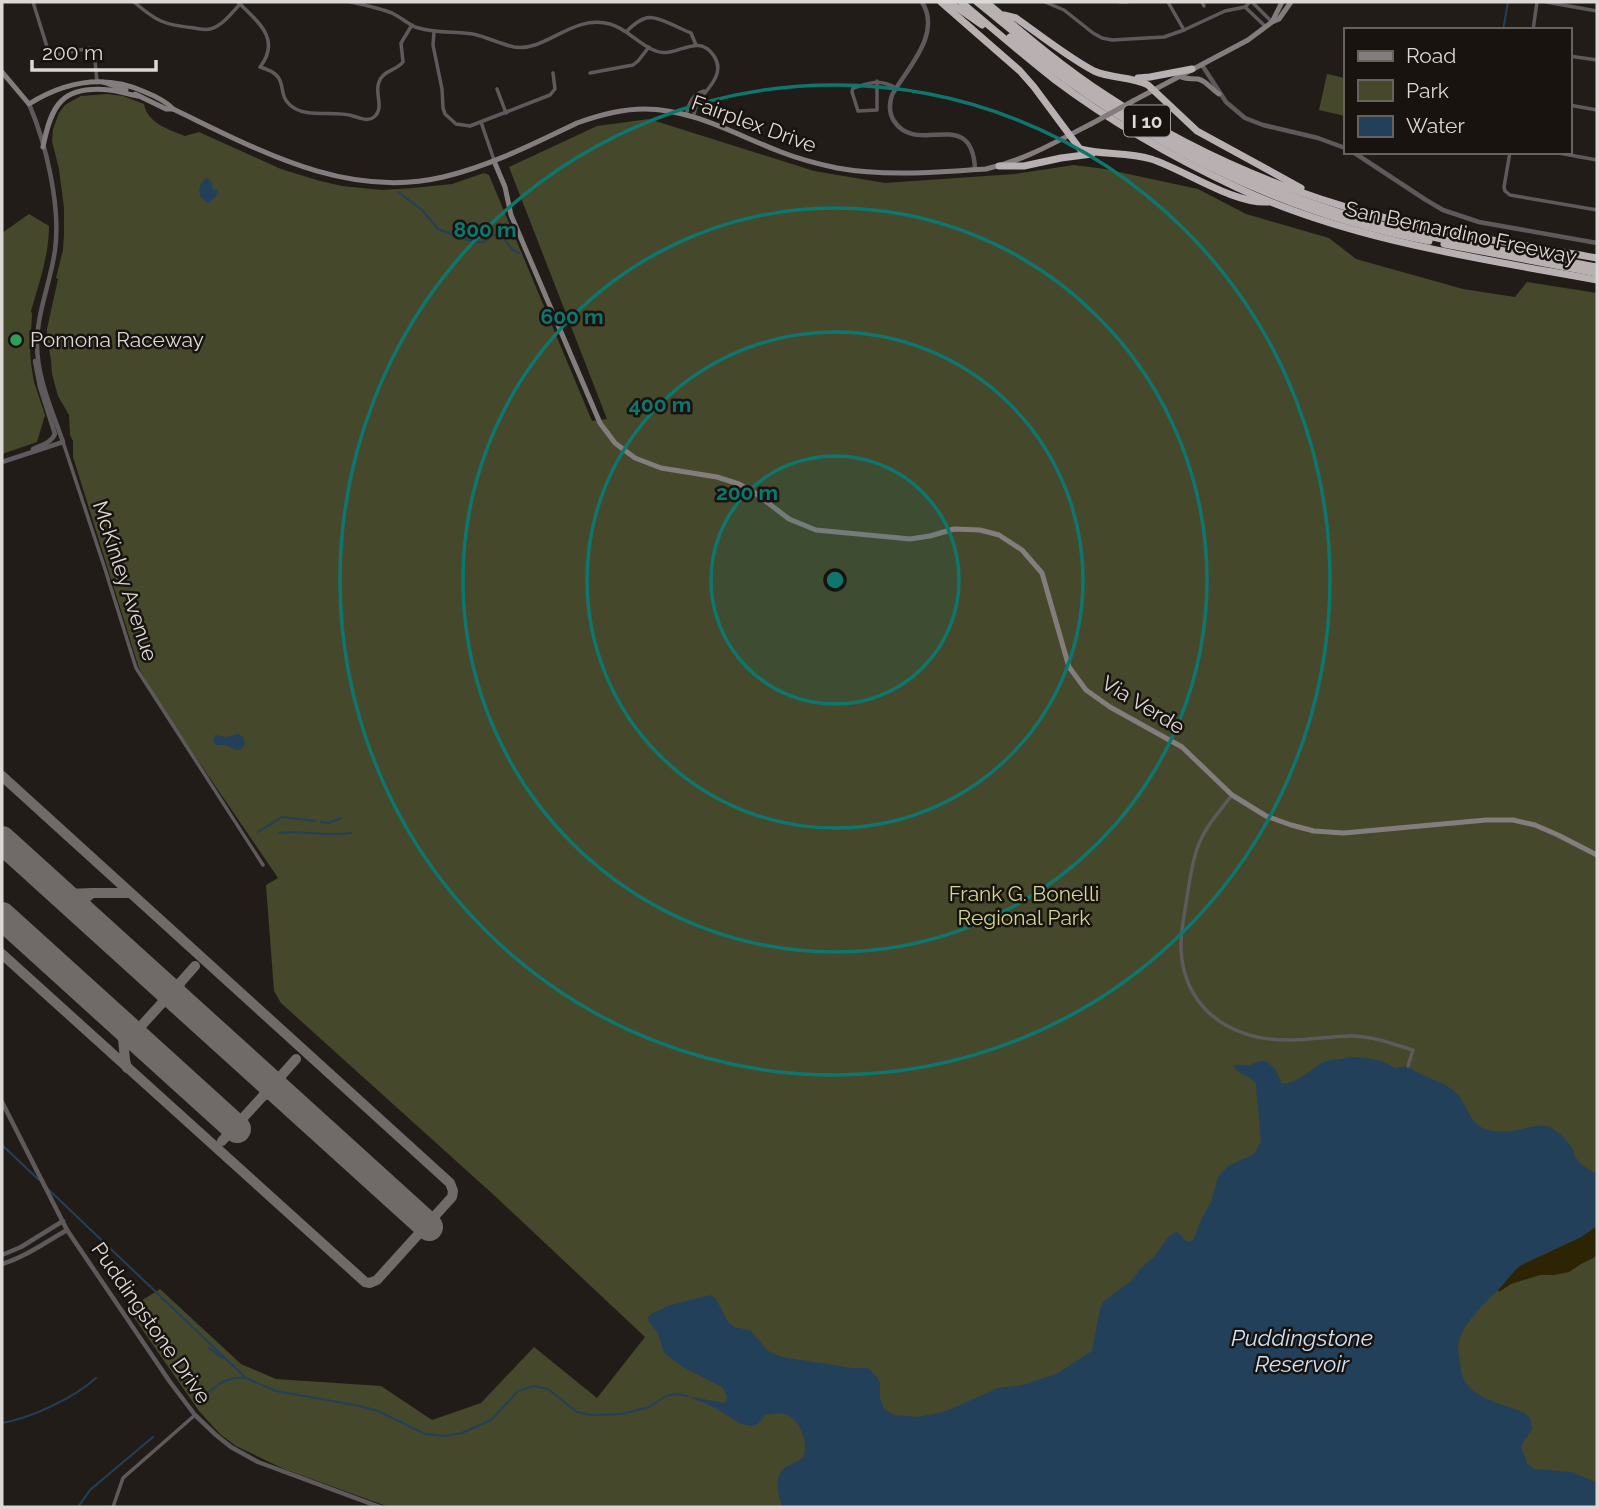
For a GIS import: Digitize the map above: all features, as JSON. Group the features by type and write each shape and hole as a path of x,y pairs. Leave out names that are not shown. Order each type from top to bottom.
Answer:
{"highway":[{"path":"941,2 1020,71 1080,149 1151,159 1256,203 1273,202"},
{"path":"949,2 1023,54"},
{"name":"San Bernardino Freeway","path":"961,2 1077,96 1133,132 1240,189 1359,231 1401,242 1597,280"},
{"path":"977,2 1054,65 1109,104 1164,137 1242,176 1306,202 1383,225 1433,237 1597,267"},
{"name":"San Bernardino Freeway","path":"986,2 1078,76 1152,124 1228,163 1266,179 1380,216 1451,233 1597,258"},
{"path":"999,13 1016,18 1093,70 1115,78 1141,81 1197,131 1313,196"},
{"path":"975,14 987,18 1102,106 1193,159 1245,183 1304,207 1364,226 1420,240 1597,273"},
{"path":"1130,79 1192,69"},
{"path":"999,166 1024,166 1061,158 1113,153"}],"main road":[{"name":"Fairplex Drive","path":"1272,22 1282,2"},
{"name":"Fairplex Drive","path":"29,104 64,87 110,81 134,87 168,103 173,109 286,162 323,174 377,182 440,178 473,169 577,123 608,113 644,109 693,117 783,153 838,168 894,174 975,169 999,166 1030,156 1091,124 1248,40 1279,19 1291,2"},
{"path":"2,72 29,104"},
{"path":"1179,76 1188,80 1199,79 1219,94"},
{"name":"Fairplex Drive","path":"100,82 128,90 166,109 173,109"},
{"path":"43,147 51,116 69,96 78,92 102,90 138,96"},
{"name":"Via Verde","path":"494,161 506,191 511,215 600,423 615,443 635,458 661,468 717,477 739,484 789,519 816,530 909,539 954,529 980,530 999,535 1022,550 1042,573 1069,667 1086,690 1110,707 1182,747 1232,795 1266,816 1314,831 1344,833 1513,820 1535,825 1597,855"}],"street":[{"path":"33,2 51,54 90,48 94,50 100,82"},
{"path":"134,2 161,22 201,29 211,29 221,23 239,3 261,24 269,48 260,67 271,70 280,79 288,103 300,111 341,113 370,120 377,113 380,99 378,83 385,73 402,62 401,43 412,26"},
{"path":"351,2 393,14 412,26 434,33 474,34 516,47 538,43 576,25 589,23 612,24 658,52 674,52 689,45 696,45 711,52 718,65 715,80 698,102 693,117"},
{"path":"922,2 929,21 926,37 896,88 890,102 891,116 900,128 912,135 948,133 958,136 972,150 975,169"},
{"path":"1045,2 1064,10 1093,33 1112,40 1164,37 1224,11 1245,7 1251,2 1272,22"},
{"path":"1120,2 1127,2"},
{"path":"1168,2 1184,30"},
{"path":"1532,28 1537,2"},
{"path":"1546,2 1597,11"},
{"path":"1245,7 1266,26"},
{"path":"627,32 648,17 656,18 691,33 696,45"},
{"path":"434,33 433,45 445,114 456,124 470,126 550,94 555,89 553,73"},
{"path":"590,73 633,65 649,47"},
{"path":"1571,56 1597,61"},
{"path":"1202,65 1219,94 1239,114 1252,121 1344,148"},
{"path":"877,81 877,110 858,111 853,88 877,81 881,81 896,88"},
{"path":"497,89 506,113"},
{"path":"686,115 693,98 705,91"},
{"path":"693,98 698,102"},
{"path":"2,462 63,442 40,373 39,326 54,256 57,224 43,147 29,104"},
{"path":"1571,105 1597,110"},
{"path":"481,122 494,161"},
{"path":"1356,154 1426,200 1460,216 1479,222 1597,243"},
{"path":"1510,154 1504,187 1510,195 1597,210"},
{"path":"1564,154 1597,160"},
{"path":"20,456 48,442 55,434 37,374 35,333 39,326"},
{"name":"McKinley Avenue","path":"63,442 136,668 263,865"},
{"path":"1232,795 1208,825 1196,850 1182,931 1184,972 1194,995 1212,1016 1242,1032 1263,1038 1291,1040 1352,1036 1380,1039 1413,1050 1408,1066"},
{"name":"Puddingstone Drive","path":"2,1102 67,1230 195,1415 223,1441 258,1462 380,1507"},
{"path":"2,1255 63,1221"},
{"path":"2,1264 34,1250 67,1230"},
{"path":"113,1507 123,1478 195,1415"}],"green space":[{"path":"1327,74 1344,78 1344,116 1319,110"},
{"name":"Frank G. Bonelli Regional Park","path":"108,94 144,104 154,121 179,134 185,136 199,132 281,169 342,186 382,190 413,188 452,184 484,173 489,175 592,421 607,419 509,167 597,126 649,119 814,171 885,183 1014,174 1074,165 1105,169 1198,189 1246,214 1329,238 1356,259 1463,289 1515,297 1527,282 1597,293 1597,1507 389,1507 284,1469 236,1446 220,1434 199,1411 128,1309 160,1289 241,1364 276,1379 381,1386 432,1420 481,1403 534,1347 597,1398 645,1337 496,1197 281,1003 274,991 266,885 278,878 154,696 139,668 73,457 69,415 58,396 52,374 47,329 58,279 56,278 64,233 64,208 52,141 53,129 65,105 81,96"},
{"name":"Pomona Raceway","path":"29,214 49,226 45,259 31,311 30,349 34,382 45,415 37,442 2,454 2,233"}],"sand":[{"path":"1597,1226 1597,1256 1569,1272 1540,1275 1511,1284 1499,1292 1513,1271 1521,1265 1581,1237"}],"water":[{"path":"207,177 213,189 218,190 209,203 202,198 199,191"},
{"path":"237,734 244,740 244,746 240,750 217,745 213,741 215,735 227,737"},
{"name":"Puddingstone Reservoir","path":"1350,1057 1379,1060 1395,1068 1408,1066 1444,1084 1460,1097 1473,1119 1482,1128 1503,1132 1548,1127 1566,1140 1580,1163 1597,1174 1597,1226 1581,1237 1521,1265 1470,1320 1461,1334 1458,1346 1462,1373 1470,1388 1489,1400 1525,1413 1530,1418 1532,1429 1521,1446 1527,1463 1534,1469 1572,1472 1597,1483 1597,1507 782,1507 778,1487 780,1474 784,1468 802,1458 805,1447 803,1434 796,1422 787,1415 776,1414 765,1415 758,1424 752,1426 741,1424 713,1407 687,1396 724,1403 727,1396 722,1387 668,1356 663,1350 658,1333 649,1322 650,1315 667,1306 710,1295 716,1299 728,1322 734,1327 750,1330 768,1351 782,1357 868,1368 880,1382 880,1398 884,1409 895,1415 917,1417 939,1413 998,1388 1023,1385 1058,1373 1092,1351 1104,1301 1131,1281 1175,1232 1186,1241 1193,1240 1211,1202 1218,1177 1228,1166 1254,1154 1261,1141 1256,1085 1233,1066 1265,1061 1274,1069 1282,1084 1299,1079 1325,1062"}],"waterway":[{"path":"1503,28 1508,2"},
{"path":"398,192 422,210 438,229 473,242 484,242 493,235 501,235 513,250 519,253"},
{"path":"258,832 282,817 315,821"},
{"path":"321,822 329,823 341,818"},
{"path":"279,833 351,833"},
{"path":"2,1145 39,1180"},
{"path":"48,1189 246,1378 276,1391 360,1406 378,1411 425,1434 445,1436 462,1433 491,1420 518,1391 534,1386 548,1389 577,1412 591,1415 622,1414 649,1407 666,1396 687,1396"},
{"path":"209,1348 223,1358"},
{"path":"2,1423 52,1406 96,1378"},
{"path":"206,1394 229,1380 245,1378"},
{"path":"78,1507 90,1490 153,1437"}],"taxiway":[{"path":"2,776 450,1183 452,1197 377,1280 365,1282 2,954"},
{"path":"55,888 67,894 92,893 83,905 87,917"},
{"path":"92,893 130,893"},
{"path":"180,983 195,966"},
{"path":"161,984 171,987 180,983 178,995 183,1004"},
{"path":"161,984 165,993 162,1003 170,1000 183,1004"},
{"path":"142,1025 162,1003"},
{"path":"118,1022 132,1028 142,1025 140,1035 145,1045"},
{"path":"120,1023 127,1068"},
{"path":"281,1076 296,1059"},
{"path":"263,1076 281,1076 281,1093 271,1092 263,1096 266,1086 263,1076"},
{"path":"222,1141 263,1096"}],"runway":[{"path":"2,840 429,1227"},
{"path":"2,916 237,1129"}],"place":[{"name":"Pomona Raceway","path":"16,340"}]}
